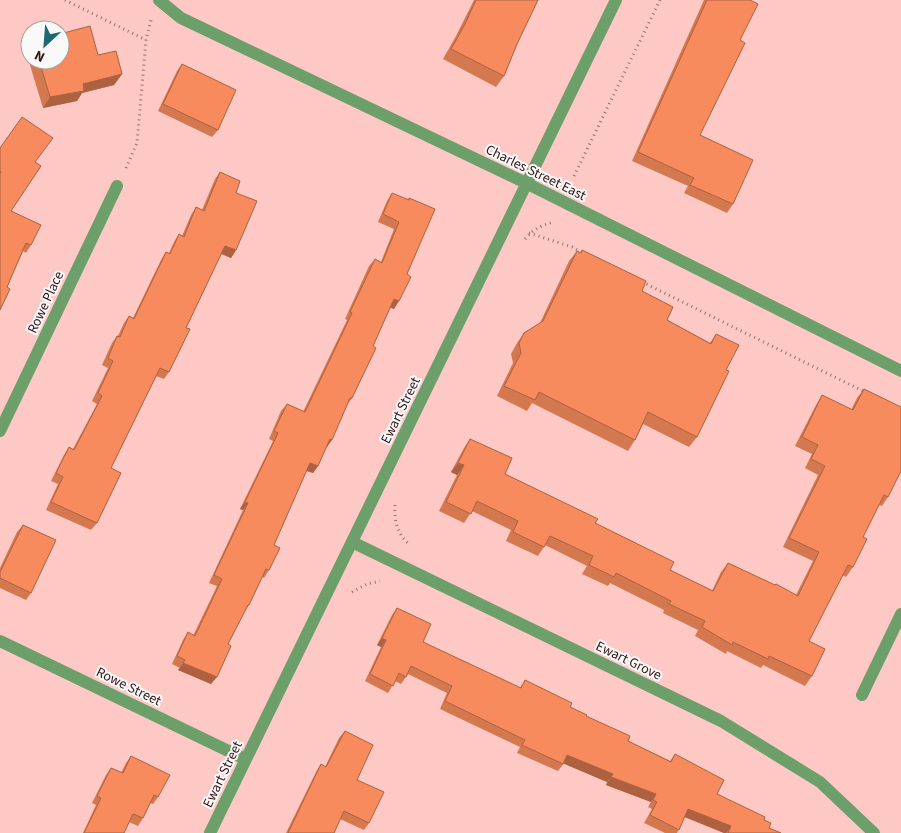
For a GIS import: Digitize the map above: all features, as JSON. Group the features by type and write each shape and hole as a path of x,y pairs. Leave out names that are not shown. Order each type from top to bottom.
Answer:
{"street":[{"name":"Charles Street East","path":"159,0 181,18 528,184 901,371"},
{"name":"Ewart Street","path":"210,833 528,184 616,0"},
{"name":"Rowe Place","path":"0,432 117,186"},
{"name":"Ewart Grove","path":"352,542 721,721 820,782 874,833"},
{"path":"862,695 901,614"},
{"name":"Rowe Street","path":"0,641 245,759"}],"path":[{"path":"65,0 146,40"},
{"path":"574,176 660,0"},
{"path":"117,186 137,143 146,40 152,16"},
{"path":"521,244 530,233 541,226 554,222"},
{"path":"530,233 572,247 589,256"},
{"path":"634,278 865,393"},
{"path":"396,501 394,514 397,526 402,538 415,550"}],"building":[{"path":"476,0 538,0 504,76 451,49"},
{"path":"707,0 750,0 758,4 740,40 745,43 700,135 753,160 733,204 690,185 694,178 638,152"},
{"path":"90,26 98,55 116,51 122,74 83,84 84,91 50,97 42,70 70,70 70,31"},
{"path":"182,64 236,90 218,130 163,104"},
{"path":"22,117 53,138 35,162 41,166 11,211 41,225 31,245 26,243 7,287 10,289 0,310 0,148"},
{"path":"220,172 240,181 236,193 257,201 236,250 225,246 186,328 190,329 169,372 160,368 111,468 121,473 97,523 51,502 63,477 56,473 69,447 74,450 102,396 98,393 113,361 108,358 117,336 120,337 129,316 134,319 166,252 170,254 179,234 184,237 196,207 204,211"},
{"path":"392,193 435,209 407,274 411,277 399,301 394,299 373,346 376,348 318,466 310,463 274,545 280,548 269,570 266,569 228,644 231,646 217,677 183,663 185,660 177,656 188,632 195,636 222,579 214,575 248,503 245,502 278,433 274,431 287,404 305,412 352,313 350,312 375,259 382,263 399,222 383,214"},
{"path":"582,250 646,281 642,291 673,307 667,320 711,344 716,334 739,345 726,370 729,371 697,437 648,412 635,440 539,392 535,400 504,386 521,353 519,343 524,333 543,321 577,251 581,253"},
{"path":"864,389 901,407 901,471 888,497 884,495 863,537 867,539 853,567 848,565 809,641 825,649 812,676 769,656 768,659 733,642 732,645 702,627 705,621 669,604 671,601 616,573 614,577 589,565 593,556 550,536 544,547 513,532 518,521 477,501 471,514 446,502 464,465 458,463 470,439 512,458 505,474 598,519 595,523 674,562 670,570 713,591 728,563 798,596 819,552 789,538 825,466 811,459 818,445 802,437 822,395 853,410"},
{"path":"23,525 56,540 31,593 0,578 0,572"},
{"path":"397,608 431,624 423,642 521,688 525,680 572,703 570,707 586,716 630,736 628,741 671,762 675,754 724,780 717,794 765,817 764,820 771,823 769,828 781,833 728,833 731,826 688,809 679,830 650,815 657,802 653,800 656,794 611,777 613,774 567,755 563,764 522,745 525,740 445,701 452,686 411,666 406,677 399,673 393,686 370,674 386,640 382,638"},
{"path":"345,731 373,745 357,780 384,792 369,823 344,811 334,833 288,833 321,764 326,767"},
{"path":"131,756 170,775 158,797 154,795 143,818 133,814 124,833 84,833 101,798 97,796 111,768 123,773"}]}
